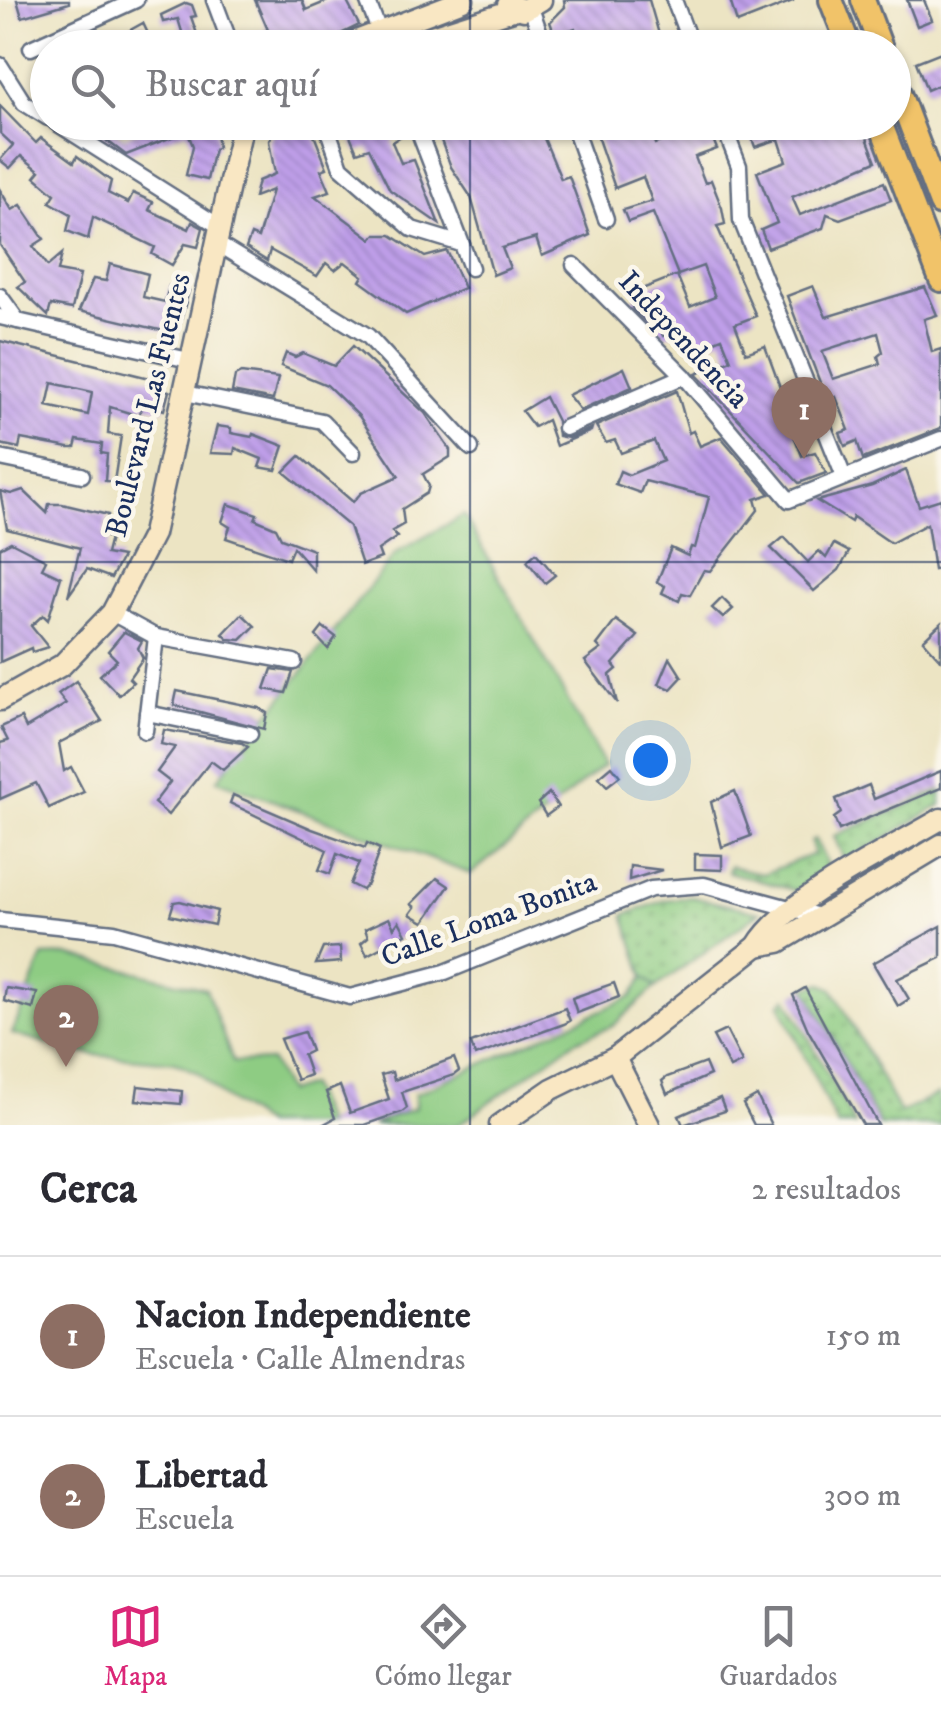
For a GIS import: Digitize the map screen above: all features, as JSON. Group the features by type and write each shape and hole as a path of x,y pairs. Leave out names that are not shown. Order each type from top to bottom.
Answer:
{"main road":[{"path":"831,0 843,30"},
{"path":"863,0 874,30"},
{"path":"911,125 941,204"},
{"path":"887,140 941,280"}],"street":[{"path":"70,30 136,0"},
{"path":"214,0 225,30"},
{"path":"367,0 381,30"},
{"path":"409,30 463,0"},
{"path":"674,0 685,30"},
{"path":"430,30 523,4 536,30"},
{"path":"0,65 30,107"},
{"path":"80,140 368,336 470,448"},
{"name":"Boulevard Las Fuentes","path":"0,700 62,665 112,612 153,534 240,140"},
{"path":"331,140 341,167 412,228 461,244"},
{"path":"422,140 471,268"},
{"path":"578,140 606,219"},
{"path":"729,140 740,166 741,220 844,478 941,439"},
{"name":"Independencia","path":"574,265 684,376 788,500 844,478"},
{"path":"0,296 18,321"},
{"path":"0,317 192,361"},
{"path":"564,428 684,376"},
{"path":"185,393 322,421 353,453"},
{"path":"0,458 82,475"},
{"path":"112,612 156,637 294,662"},
{"path":"145,731 156,637"},
{"path":"147,713 250,734"},
{"path":"500,1125 552,1089 615,1058 757,946 768,926 792,909 941,819"},
{"path":"757,946 779,942 941,845"},
{"name":"Calle Loma Bonita","path":"0,920 114,932 350,996 445,972 652,889 704,885 819,916"},
{"path":"615,1058 649,1125"}],"green space":[{"path":"464,515 604,765 471,874 217,780 396,553"},
{"path":"941,791 941,805 845,862 834,836"},
{"path":"815,839 831,872 797,891 728,872 730,866 763,874 814,854 811,841"},
{"path":"692,897 760,912 656,987 644,977 624,915 665,900"},
{"path":"67,955 206,989 233,1062 271,1061 287,1092 309,1085 326,1125 265,1125 222,1096 198,1073 175,1062 93,1055 12,1034 43,956"},
{"path":"644,977 656,987 613,1026 575,1041 458,1125 372,1125 415,1108 415,1094 631,997"},
{"path":"821,983 833,989 900,1113 939,1094 941,1125 880,1125 806,988"},
{"path":"787,997 855,1125 837,1125 780,1004"}],"building":[{"path":"17,0 69,0 69,3 22,17"},
{"path":"255,0 302,0 306,10 330,0 346,0 359,25 349,30 268,30"},
{"path":"564,0 649,0 658,30 553,30 550,22 565,7"},
{"path":"730,0 793,0 793,1 737,23"},
{"path":"907,0 924,0 932,20 917,26"},
{"path":"186,3 192,5 196,30 181,30 178,19 163,22 161,15"},
{"path":"941,52 941,84 927,90 916,62"},
{"path":"0,106 30,140 44,140 74,162 77,156 111,181 108,193 128,203 133,193 153,202 149,210 189,229 192,222 203,228 198,247 185,244 172,265 152,254 155,247 93,217 88,239 67,231 71,214 50,202 55,194 35,177 40,171 21,156 10,168 0,160 13,145 0,133"},
{"path":"106,140 164,140 126,155"},
{"path":"191,140 217,140 207,180 186,175 193,146"},
{"path":"316,140 327,168 321,170 330,191 315,196 372,239 375,235 391,235 425,257 447,251 464,288 406,314 360,281 363,276 345,262 335,270 326,263 317,276 270,250 267,261 246,248 251,235 258,238 272,190 254,197 258,181 275,174 269,141"},
{"path":"352,140 395,140 392,142 401,163 414,160 439,224 390,190 369,148 357,152"},
{"path":"441,140 545,140 561,179 569,176 590,235 542,256 536,238 502,248 510,268 493,275 471,197 451,167"},
{"path":"598,140 654,140 655,144 666,140 713,140 717,149 695,157 705,183 711,180 722,208 725,224 717,226 756,316 735,324 746,353 765,346 780,387 792,382 809,429 794,436 802,456 815,452 826,473 799,483 696,374 731,360 722,338 693,350 685,330 663,336 656,321 648,324 633,310 630,301 644,295 642,289 677,275 690,307 715,297 703,266 678,275 653,213 628,222 623,210 652,201 643,177 615,188"},
{"path":"752,140 776,140 755,147"},
{"path":"779,140 868,140 876,161 792,197 800,215 884,182 891,200 840,219 827,214 823,228 768,248 761,230 777,223 757,172 786,161"},
{"path":"0,190 12,210 21,205 44,239 33,246 48,266 62,254 58,271 80,275 72,309 51,305 48,316 18,287 25,282 0,245"},
{"path":"110,264 148,274 143,297 165,302 169,286 189,291 177,334 79,311 93,279 106,281"},
{"path":"813,286 826,317 925,287 937,315 924,319 932,352 941,349 941,428 863,459 857,441 845,446 840,433 849,430 836,397 827,401 787,296","holes":["878,333 883,352 878,356 880,364 833,379 822,351"]},
{"path":"0,341 165,382 163,389 169,391 164,410 142,404 139,416 110,407 108,434 121,436 114,482 105,481 107,454 101,453 102,444 77,440 75,448 69,448 21,439 19,448 0,444","holes":["52,383 92,392 88,415 47,406"]},
{"path":"353,346 425,413 450,450 450,457 423,474 429,486 427,493 402,509 404,524 392,531 397,537 378,550 381,558 362,565 349,526 284,472 300,456 353,502 361,493 399,476 359,416 327,385 281,366 286,353 295,357 303,353 334,366"},
{"path":"624,368 632,387 580,410 568,395"},
{"path":"241,373 278,378 273,400 232,392 235,376"},
{"path":"677,391 689,433 693,431 700,446 721,437 770,494 755,499 758,510 710,571 704,570 690,595 682,593 679,601 662,593 665,586 657,582 671,548 688,556 691,547 695,548 709,497 645,481 640,493 615,484 620,471 629,475 663,461 654,441 621,453 615,440 606,443 596,426"},
{"path":"545,397 557,421 558,436 568,438 592,428 591,431 556,446 547,420 534,427 522,411"},
{"path":"217,426 284,446 276,470 259,467 262,459 235,448 234,454 210,453"},
{"path":"906,470 919,506 941,499 941,569 934,570 927,524 891,543 853,517 851,522 817,501 872,486"},
{"path":"23,490 47,513 49,504 62,504 108,515 104,536 110,538 106,554 122,557 111,578 87,569 68,596 80,548 7,529 0,491 11,494"},
{"path":"228,504 257,514 255,519 276,528 281,538 313,550 313,570 293,547 288,559 226,538 230,527 222,522"},
{"path":"784,537 808,562 819,551 826,558 834,544 849,552 839,570 814,591 771,548"},
{"path":"11,542 46,560 42,568 61,577 48,620 43,615 31,626 48,647 32,652 31,648 0,662 0,548"},
{"path":"536,553 555,575 545,583 527,561"},
{"path":"722,598 733,609 723,618 712,608"},
{"path":"242,614 255,626 241,640 228,639 223,634"},
{"path":"616,620 638,636 613,664 617,669 610,675 617,703 585,661 601,649 597,645"},
{"path":"941,623 941,660 923,640"},
{"path":"323,627 336,637 328,649 316,636"},
{"path":"124,632 142,641 138,648 143,658 129,678 133,682 119,695 100,675 117,660 108,651"},
{"path":"670,658 682,677 671,689 659,684"},
{"path":"272,669 293,672 286,693 265,689"},
{"path":"76,681 102,721 59,743 64,771 71,767 84,792 49,808 36,783 0,799 0,743 8,741 1,727 21,718 26,728 53,712 66,704 58,694"},
{"path":"177,691 259,708 267,713 264,729 174,705"},
{"path":"164,730 248,747 223,770 211,761 168,815 154,803 170,782 157,772 175,747 161,744"},
{"path":"612,766 620,776 607,786 599,777"},
{"path":"941,771 941,788 839,830 834,818 841,813 836,799 869,785 874,799"},
{"path":"735,791 751,836 722,847 711,802"},
{"path":"549,793 558,807 546,816 538,803"},
{"path":"233,795 312,829 365,848 367,843 380,849 367,884 362,890 350,884 359,863 337,854 330,874 319,870 327,850 230,803"},
{"path":"695,854 722,855 722,870 695,869"},
{"path":"630,866 662,870 629,880"},
{"path":"437,878 449,886 424,922 410,914 415,907 411,904"},
{"path":"174,902 217,911 214,925 170,915"},
{"path":"389,918 394,928 399,921 406,934 367,955 361,943 368,937 365,929"},
{"path":"941,926 941,958 897,979 909,999 898,1006 873,963"},
{"path":"340,947 341,962 316,964 323,948"},
{"path":"614,983 619,997 577,1013 572,998"},
{"path":"6,988 37,993 33,1009 4,1001"},
{"path":"805,988 878,1125 863,1125 808,1030 793,995"},
{"path":"565,1008 570,1021 475,1056 471,1043"},
{"path":"726,1030 742,1062 730,1068 713,1036"},
{"path":"304,1032 311,1051 303,1055 310,1075 297,1080 280,1039"},
{"path":"454,1058 459,1071 454,1075 402,1092 407,1108 402,1112 364,1125 322,1125 335,1118 326,1092 340,1086 350,1113 389,1099 381,1075 392,1072 394,1080"},
{"path":"705,1063 710,1075 667,1094 662,1081"},
{"path":"138,1086 182,1091 181,1104 136,1100"},
{"path":"757,1096 771,1125 754,1125 743,1104"},
{"path":"720,1098 725,1111 683,1125 679,1116"}],"place":[{"name":"Nacion Independiente","path":"804,459"},
{"name":"Libertad","path":"66,1067"}]}
